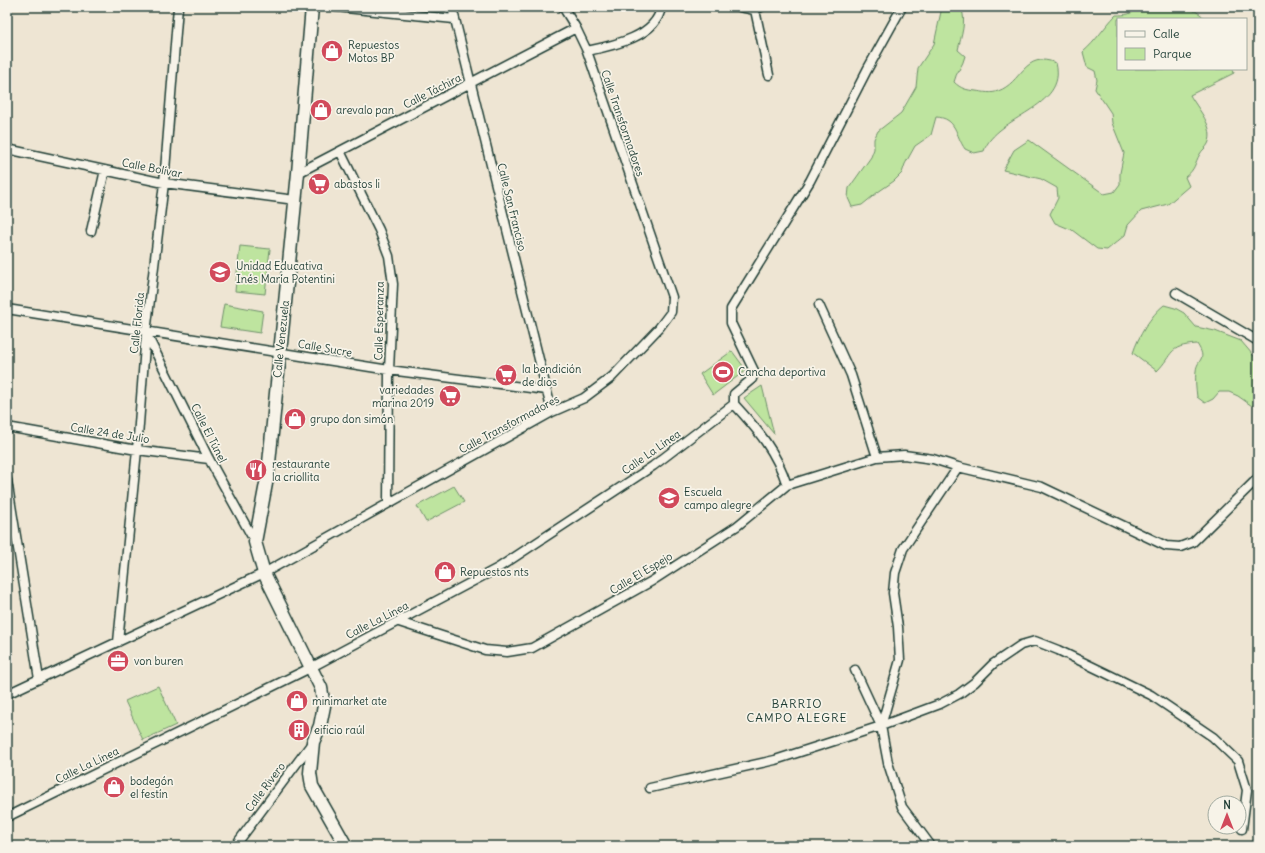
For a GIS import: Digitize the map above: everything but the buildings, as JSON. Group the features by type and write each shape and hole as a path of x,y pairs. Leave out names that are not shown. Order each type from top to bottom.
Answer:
{"street":[{"name":"Calle Florida","path":"118,642 138,450 146,333 164,183 178,7"},
{"name":"Calle Venezuela","path":"312,7 298,173 268,473 255,542 264,573 321,688 324,706 320,726 313,742 310,773 312,786 346,846"},
{"path":"336,7 454,19"},
{"name":"Calle San Franciso","path":"452,7 552,412"},
{"name":"Calle Transformadores","path":"264,573 388,502 552,412 584,398 612,377 659,328 671,312 672,297 587,52 576,28 563,7"},
{"path":"587,52 614,45 647,29 660,13 661,7"},
{"path":"740,7 758,8 769,76"},
{"path":"902,7 867,70 810,180 731,309 731,323 754,371 752,378 734,394 734,404 762,436 776,457 787,486 877,457 904,456 933,459 958,467 1042,486 1166,546 1180,546 1193,542 1258,478"},
{"name":"Calle Táchira","path":"298,173 576,28"},
{"name":"Calle Bolívar","path":"7,149 164,183 295,200"},
{"name":"Calle Esperanza","path":"340,151 379,230 389,256 392,284 389,370 388,502"},
{"path":"91,232 104,170"},
{"path":"1176,293 1258,341"},
{"path":"819,305 851,375 877,457"},
{"name":"Calle Sucre","path":"7,309 146,333 279,351 389,370 546,390"},
{"name":"Calle El Túnel","path":"146,333 209,459 255,542"},
{"name":"Calle La Línea","path":"7,817 310,668 498,568 653,466 734,404"},
{"name":"Calle 24 de Julio","path":"7,427 138,450 209,459"},
{"path":"881,726 900,660 898,627 893,594 895,573 903,549 958,467"},
{"path":"7,480 39,679"},
{"name":"Calle El Espejo","path":"399,622 485,650 507,652 532,648 652,581 737,526 787,486"},
{"path":"7,694 264,573"},
{"path":"650,788 775,760 881,726 940,704 975,682 993,664 1021,645 1035,641 1151,695 1213,737 1238,762 1247,790 1246,795"},
{"path":"855,670 881,726 888,763 902,807 931,846"},
{"name":"Calle Rivero","path":"235,846 313,742"}],"green space":[{"path":"942,7 961,7 963,13 963,29 958,50 965,56 954,82 962,88 970,90 996,92 1006,87 1030,64 1045,60 1056,63 1057,79 1052,91 1042,102 1002,129 991,139 984,151 974,153 965,149 952,124 948,120 936,117 931,135 915,146 905,164 902,173 894,181 862,205 852,207 848,198 849,188 871,157 874,149 874,139 878,131 901,113 916,87 918,68 934,44"},
{"path":"1138,7 1183,7 1199,13 1204,18 1117,18 1117,70 1233,70 1234,73 1190,95 1205,118 1210,131 1210,138 1193,169 1185,177 1189,186 1168,204 1141,211 1128,225 1125,235 1107,250 1097,249 1072,230 1055,223 1050,214 1058,198 1057,188 1041,179 1003,170 1014,150 1029,140 1104,194 1114,192 1120,184 1120,173 1124,153 1112,123 1111,113 1095,89 1097,80 1095,71 1087,67 1083,52 1116,15 1125,15 1136,10"},
{"path":"240,246 270,249 265,294 235,291"},
{"path":"224,304 263,311 260,333 220,327"},
{"path":"1164,305 1175,308 1184,313 1196,327 1215,331 1241,341 1258,361 1258,401 1252,406 1238,396 1229,392 1219,392 1213,399 1205,403 1197,397 1196,371 1202,354 1197,344 1187,345 1176,349 1157,371 1133,353 1138,340 1154,314"},
{"name":"Cancha deportiva","path":"732,351 746,370 713,395 700,374"},
{"path":"762,386 774,434 744,398"},
{"path":"454,486 464,502 426,522 417,506"},
{"path":"158,686 176,725 143,740 125,701"}],"place":[{"name":"Repuestos Motos BP","path":"332,51"},
{"name":"arevalo pan","path":"321,110"},
{"name":"abastos li","path":"319,184"},
{"name":"Unidad Educativa Inés María Potentini","path":"220,272"},
{"name":"Cancha deportiva","path":"723,372"},
{"name":"la bendición de dios","path":"506,375"},
{"name":"variedades marina 2019","path":"450,396"},
{"name":"grupo don simón","path":"295,419"},
{"name":"restaurante la criollita","path":"256,470"},
{"name":"Escuela campo alegre","path":"669,498"},
{"name":"Repuestos nts","path":"445,572"},
{"name":"von buren","path":"118,661"},
{"name":"minimarket ate","path":"297,701"},
{"name":"eificio raúl","path":"299,730"},
{"name":"bodegón el festín","path":"114,787"}],"district":[{"name":"BARRIO CAMPO ALEGRE","path":"797,711"}]}
